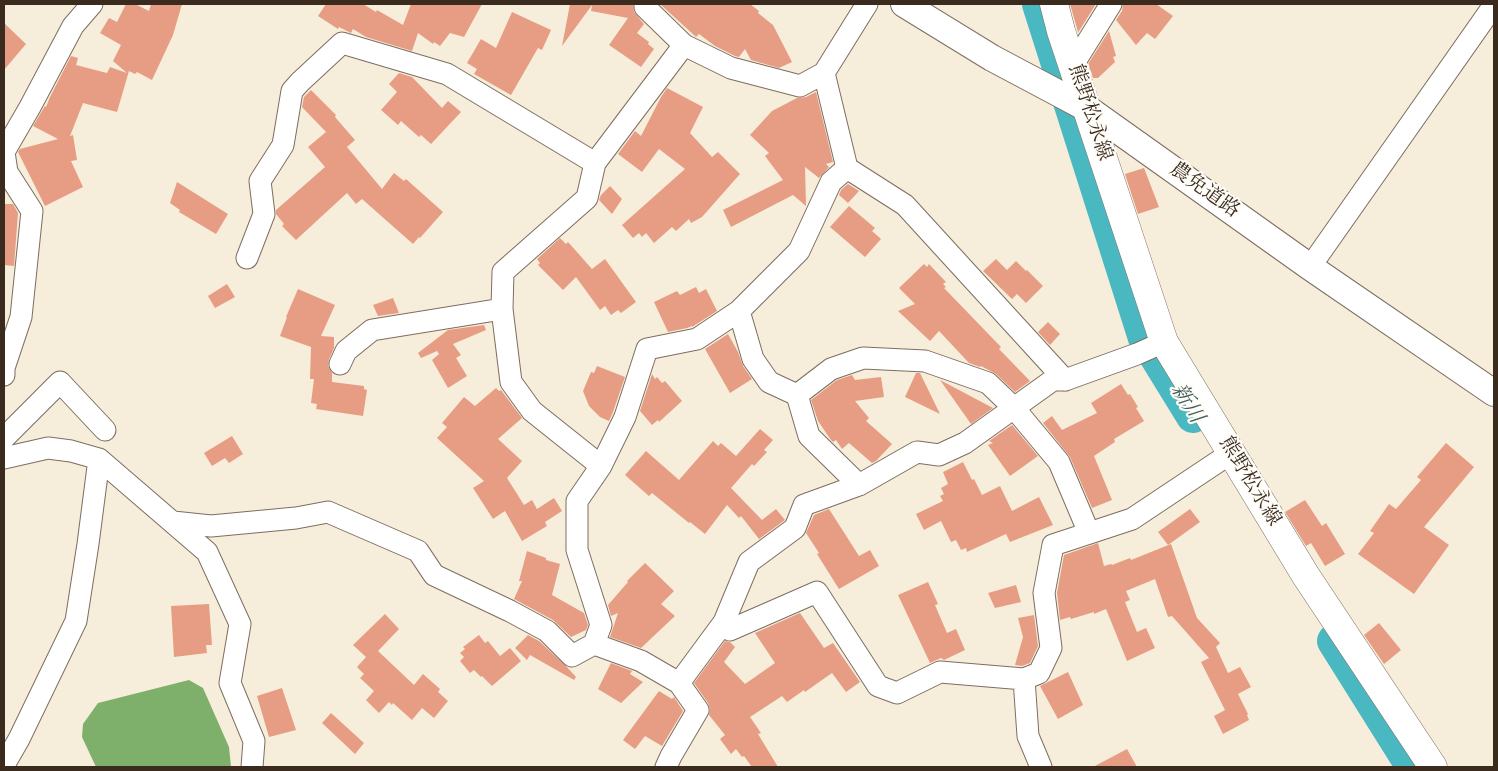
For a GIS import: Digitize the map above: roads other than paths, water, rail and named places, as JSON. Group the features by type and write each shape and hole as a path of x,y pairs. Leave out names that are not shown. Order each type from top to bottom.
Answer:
{"main road":[{"name":"熊野松永線","path":"1054,4 1073,65 1152,347 1231,453 1306,576 1433,767"}],"street":[{"path":"4,375 4,368 21,317 32,211 7,172 4,152 30,107 72,26 92,4"},
{"path":"645,4 645,7 684,45 731,68 800,86 824,72 867,4"},
{"name":"農免道路","path":"904,4 992,58 1083,106 1494,393"},
{"path":"1073,65 1111,4"},
{"path":"1310,266 1494,5"},
{"path":"247,258 264,214 260,181 283,145 292,92 300,82 342,43 447,74 595,163"},
{"path":"601,466 532,411 511,382 502,309 503,272 587,198 595,163 684,45"},
{"path":"824,72 847,168 905,205 1065,380"},
{"path":"173,522 211,526 296,518 328,512 418,551 434,575 547,631 572,656 594,644 601,625 577,550 577,501 601,466 625,417 647,349 697,339 739,311 799,251 831,182 847,168"},
{"path":"340,364 346,351 372,330 502,309"},
{"path":"739,311 753,360 769,382 797,395 809,436 859,485"},
{"path":"679,683 724,622 749,562 795,528 804,505 859,485 917,452 939,455 965,443 1053,380 1065,380 1152,347"},
{"path":"797,395 831,369 863,358 925,360 988,383 1014,408 1059,462 1089,533"},
{"path":"4,438 60,382 105,430"},
{"path":"4,458 48,448 71,451 98,459 207,552 240,624 230,683 254,741 252,767"},
{"path":"724,622 730,630 817,592 878,686 897,693 940,672 1024,679 1039,673 1051,648 1044,593 1053,545 1132,519 1231,453"},
{"path":"4,765 19,739 76,621 88,544 98,459"},
{"path":"594,644 641,661 679,683 698,710 666,767"},
{"path":"1024,679 1028,736 1041,767"}],"waterway":[{"name":"新川","path":"1039,4 1145,338 1193,416"},
{"name":"新川","path":"1334,641 1413,767"}]}
